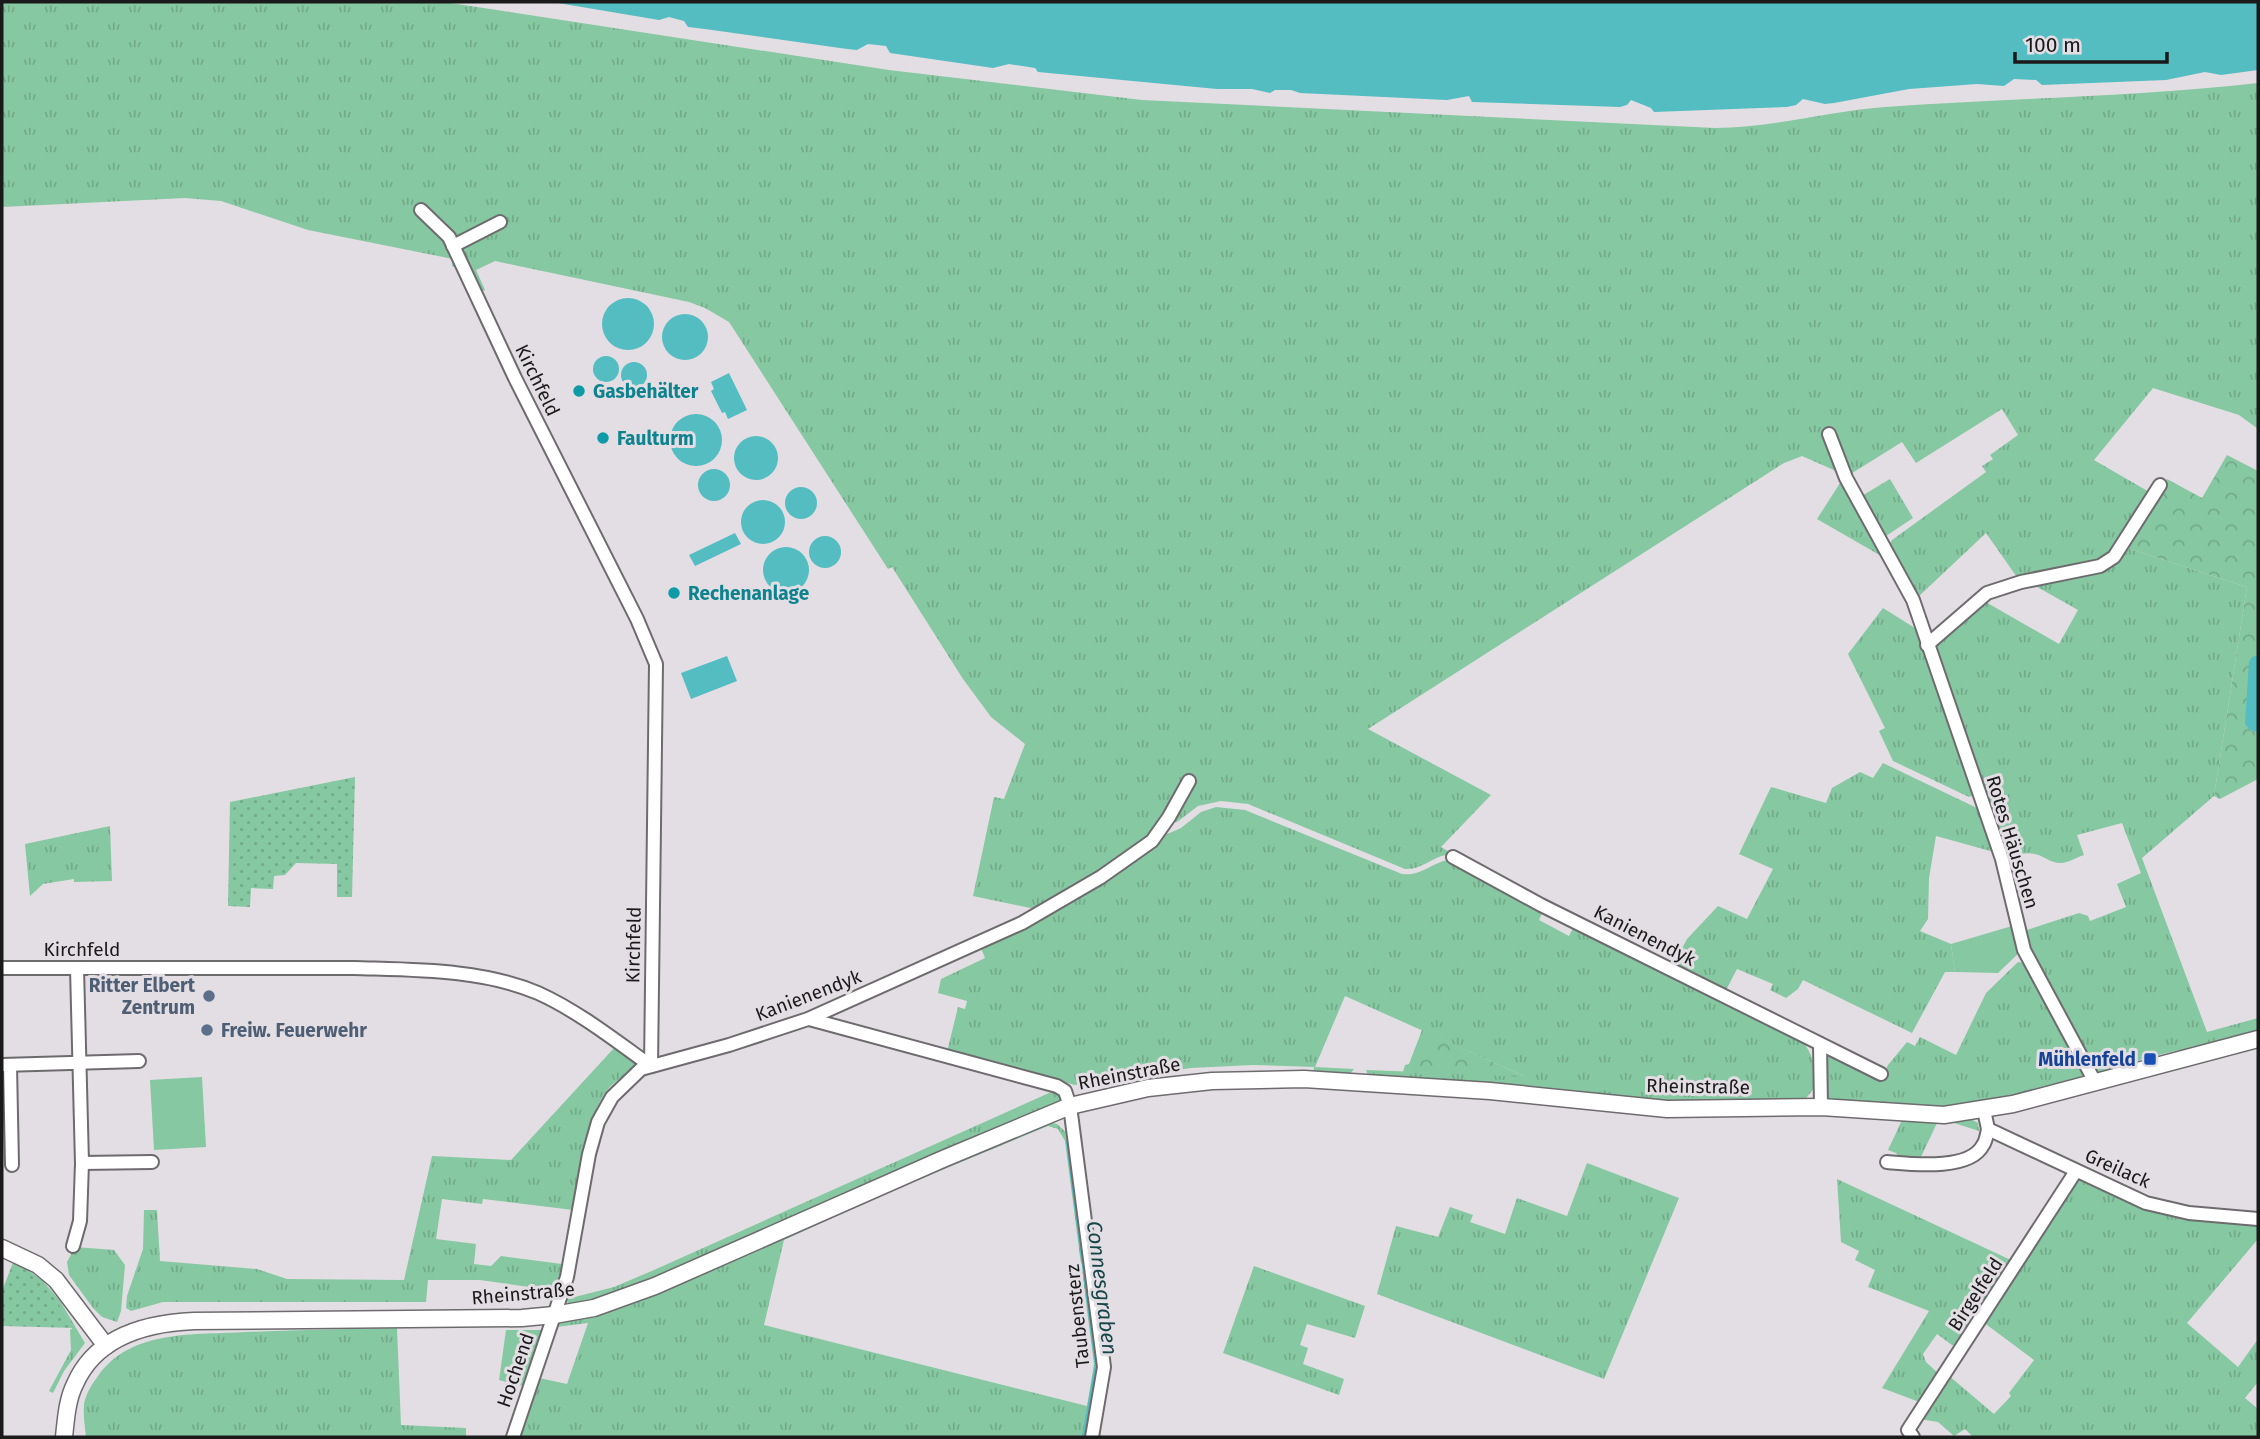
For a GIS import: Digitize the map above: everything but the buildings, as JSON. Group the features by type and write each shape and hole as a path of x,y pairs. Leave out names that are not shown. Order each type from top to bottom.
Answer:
{"main road":[{"name":"Rheinstraße","path":"64,1437 68,1403 75,1383 94,1356 116,1339 139,1329 166,1322 467,1319 554,1315 594,1308 655,1286 1070,1106 1148,1088 1212,1080 1304,1079 1490,1091 1667,1109 1821,1107 1944,1115 1984,1110 2258,1039"},
{"path":"2,1248 38,1265 56,1280 106,1346"}],"street":[{"name":"Kirchfeld","path":"421,210 449,237 515,377 637,619 656,664 651,1066"},
{"path":"453,246 500,222"},
{"name":"Rotes Häuschen","path":"1829,434 1846,478 1913,600 2002,859 2024,950 2095,1082"},
{"path":"1927,645 1987,593 2021,582 2100,566 2114,557 2160,485"},
{"name":"Kanienendyk","path":"554,1315 567,1277 589,1154 598,1122 612,1097 641,1069 729,1045 808,1019 1042,913 1101,877 1152,841 1189,781"},
{"name":"Kanienendyk","path":"1454,857 1541,905 1881,1074"},
{"name":"Kirchfeld","path":"2,968 403,969 498,980 538,993 559,1004 651,1066"},
{"path":"73,1246 80,1221 82,1163 77,968"},
{"path":"808,1019 1057,1086 1065,1091 1070,1106"},
{"path":"1820,1045 1821,1107"},
{"path":"12,1165 6,1065 139,1061"},
{"name":"Taubensterz","path":"1070,1106 1104,1367 1092,1437"},
{"path":"1887,1162 1929,1166 1973,1156 1983,1147 1989,1129 1984,1110"},
{"name":"Greilack","path":"1989,1129 2146,1203 2189,1213 2258,1219"},
{"path":"82,1163 152,1162"},
{"name":"Birgelfeld","path":"1913,1437 1908,1430 2076,1171"},
{"name":"Hochend","path":"513,1437 554,1315"}],"green space":[{"path":"2,2 444,2 889,70 1142,100 1715,128 1758,125 1885,107 2258,83 2258,429 2239,415 2153,388 2094,460 2151,493 2107,559 2019,580 1986,533 1917,598 1888,547 1892,540 1986,472 1982,466 1993,459 1990,455 2018,435 2002,409 1916,463 1902,442 1849,475 1840,476 1836,471 1802,456 1784,463 1368,729 1491,795 1441,847 1453,854 1405,869 1248,804 1221,801 1198,806 1177,822 1167,823 1147,841 1040,910 973,896 994,797 1004,799 1025,744 991,717 963,679 892,567 888,569 729,322 689,302 495,261 476,270 485,290 472,296 459,270 452,266 453,259 308,230 221,201 185,198 2,207"},
{"path":"2227,455 2258,471 2258,655 2250,730 2258,733 2258,779 2220,799 2214,796 2247,587 2124,547 2167,479 2202,498"},
{"path":"1890,479 1913,518 1883,538 1860,497"},
{"path":"1842,480 1883,557 1817,519"},
{"path":"2124,547 2247,587 2214,796 2142,858 2207,1032 2258,1018 2258,1033 2142,1059 2102,1075 2092,1067 2034,959 2025,933 2027,930 2079,913 2088,916 2090,921 2126,907 2117,884 2141,873 2122,823 2077,835 2084,855 2067,862 2056,862 2034,854 2021,854 2019,850 2004,854 1934,645 1984,601 2059,644 2078,610 2032,584 2101,569"},
{"path":"1883,608 1918,630 1974,795 1969,797 1893,761 1879,731 1885,728 1848,654"},
{"path":"1883,763 1979,809 1994,852 1936,836 1929,878 1928,919 1920,931 1951,944 1955,972 1945,972 1912,1033 1803,980 1798,989 1786,998 1770,990 1773,984 1737,969 1724,994 1672,967 1687,939 1718,906 1747,919 1773,869 1739,854 1771,787 1826,803 1832,788 1860,772 1873,778"},
{"path":"355,777 352,897 337,897 337,864 296,863 285,875 274,876 273,889 251,888 250,907 228,906 230,802"},
{"path":"1216,807 1245,810 1402,874 1416,873 1454,859 1544,909 1539,920 1569,936 1575,924 1796,1034 1812,1058 1815,1087 1803,1102 1679,1103 1369,1077 1366,1070 1524,1076 1345,996 1315,1067 1354,1069 1348,1076 1313,1075 1314,1067 1253,1065 1191,1068 1075,1085 947,1052 958,1007 965,1009 967,1001 938,993 941,979 985,958 981,948 1044,916 1156,839 1181,828 1201,812"},
{"path":"110,826 112,881 74,882 74,879 43,884 30,896 25,844"},
{"path":"2012,926 2021,951 1998,973 1955,972 1951,944"},
{"path":"2018,962 2025,963 2083,1071 2081,1081 2008,1100 1947,1109 1833,1103 1826,1096 1825,1060 1833,1053 1882,1077 1907,1042 1915,1046 1920,1037 1956,1055 1986,993"},
{"path":"1422,1030 1526,1077 1403,1072 1405,1065 1409,1064"},
{"path":"615,1047 639,1064 612,1085 598,1105 584,1150 573,1210 483,1199 482,1204 442,1199 436,1239 476,1244 474,1264 491,1266 501,1256 562,1264 557,1291 480,1280 428,1280 426,1302 163,1302 131,1311 126,1308 127,1296 143,1249 144,1210 157,1210 160,1261 257,1269 287,1279 404,1280 432,1156 511,1160"},
{"path":"202,1077 206,1147 154,1150 150,1080"},
{"path":"1058,1089 1063,1094 1062,1101 659,1281 611,1300 568,1305 567,1299 614,1287 654,1270"},
{"path":"1903,1118 1969,1118 1978,1123 1979,1131 1938,1121 1919,1161 1900,1158 1888,1150"},
{"path":"1048,1122 1057,1124 1069,1135 1099,1364 1085,1437 519,1437 539,1378 567,1384 588,1323 556,1327 561,1320","holes":["1048,1126 1058,1129 1065,1141 1094,1364 1087,1406 764,1325 784,1240 889,1192"]},
{"path":"1587,1163 1679,1198 1604,1379 1377,1294 1396,1226 1438,1237 1450,1207 1473,1215 1470,1222 1505,1234 1517,1198 1567,1216"},
{"path":"2076,1176 2146,1207 2258,1223 2258,1239 2187,1323 2238,1367 2258,1339 2258,1382 2245,1398 2258,1409 2258,1437 1973,1437 1965,1429 1954,1436 1938,1422 1919,1419 1948,1375 1994,1414 2011,1396 2009,1393 2034,1360 1983,1322"},
{"path":"1837,1179 2013,1261 1959,1346 1952,1345 1937,1334 1923,1354 1926,1362 1940,1375 1922,1403 1882,1388 1929,1311 1868,1287 1875,1270 1855,1260 1859,1251 1841,1242"},
{"path":"75,1247 114,1250 125,1265 121,1311 117,1322 102,1317 69,1275 67,1262"},
{"path":"14,1260 43,1281 75,1328 2,1326 2,1291"},
{"path":"1254,1266 1365,1306 1355,1338 1307,1324 1300,1345 1308,1348 1303,1364 1344,1379 1339,1395 1223,1353"},
{"path":"43,1281 60,1301 85,1343 64,1371 53,1393 49,1391 71,1350 70,1330 74,1327"},
{"path":"397,1328 401,1425 466,1428 466,1437 86,1437 84,1405 93,1382 112,1361 146,1342 185,1335"},
{"path":"506,1330 544,1330 524,1386 499,1380"}],"water":[{"path":"552,2 2258,2 2258,70 2221,75 2205,72 2166,80 2042,85 2036,80 2014,79 2004,86 1977,84 1909,89 1825,104 1803,99 1796,105 1787,107 1654,112 1651,108 1631,100 1620,107 1472,102 1469,96 1447,100 1300,93 1291,90 1275,90 1270,93 1252,89 1217,89 1038,72 1035,68 1009,64 993,68 890,53 886,46 868,44 857,50 847,49 688,27 684,21 669,17 659,20"},
{"path":"628,298 647,305 654,324 647,343 628,350 609,343 602,324 609,305"},
{"path":"685,314 701,321 708,337 701,353 685,360 669,353 662,337 669,321"},
{"path":"606,356 615,360 619,369 615,378 606,382 597,378 593,369 597,360"},
{"path":"634,362 643,366 647,375 643,384 634,388 625,384 621,375 625,366"},
{"path":"729,373 747,410 728,419 711,391 714,389 711,382"},
{"path":"696,414 706,416 714,422 720,430 720,450 714,458 706,464 696,466 686,464 678,458 672,450 670,440 672,430 678,422 686,416"},
{"path":"756,436 771,443 778,458 771,473 756,480 741,473 734,458 741,443"},
{"path":"714,469 725,474 730,485 725,496 714,501 703,496 698,485 703,474"},
{"path":"801,487 812,492 817,503 812,514 801,519 790,514 785,503 790,492"},
{"path":"763,500 778,507 785,522 778,537 763,544 748,537 741,522 748,507"},
{"path":"735,533 741,544 695,566 689,555"},
{"path":"825,536 836,541 841,552 836,563 825,568 814,563 809,552 814,541"},
{"path":"786,547 802,554 809,570 802,586 786,593 770,586 763,570 770,554"},
{"path":"2258,655 2258,733 2245,724 2249,662 2252,657"},
{"path":"727,656 737,681 691,699 681,673"}],"waterway":[{"name":"Connesgraben","path":"1067,1142 1096,1365 1083,1437"}],"place":[{"name":"Gasbehälter","path":"579,391"},
{"name":"Faulturm","path":"603,438"},
{"name":"Rechenanlage","path":"674,593"},
{"name":"Ritter Elbert Zentrum","path":"209,996"},
{"name":"Freiw. Feuerwehr","path":"207,1030"},
{"name":"Mühlenfeld","path":"2150,1059"}]}
